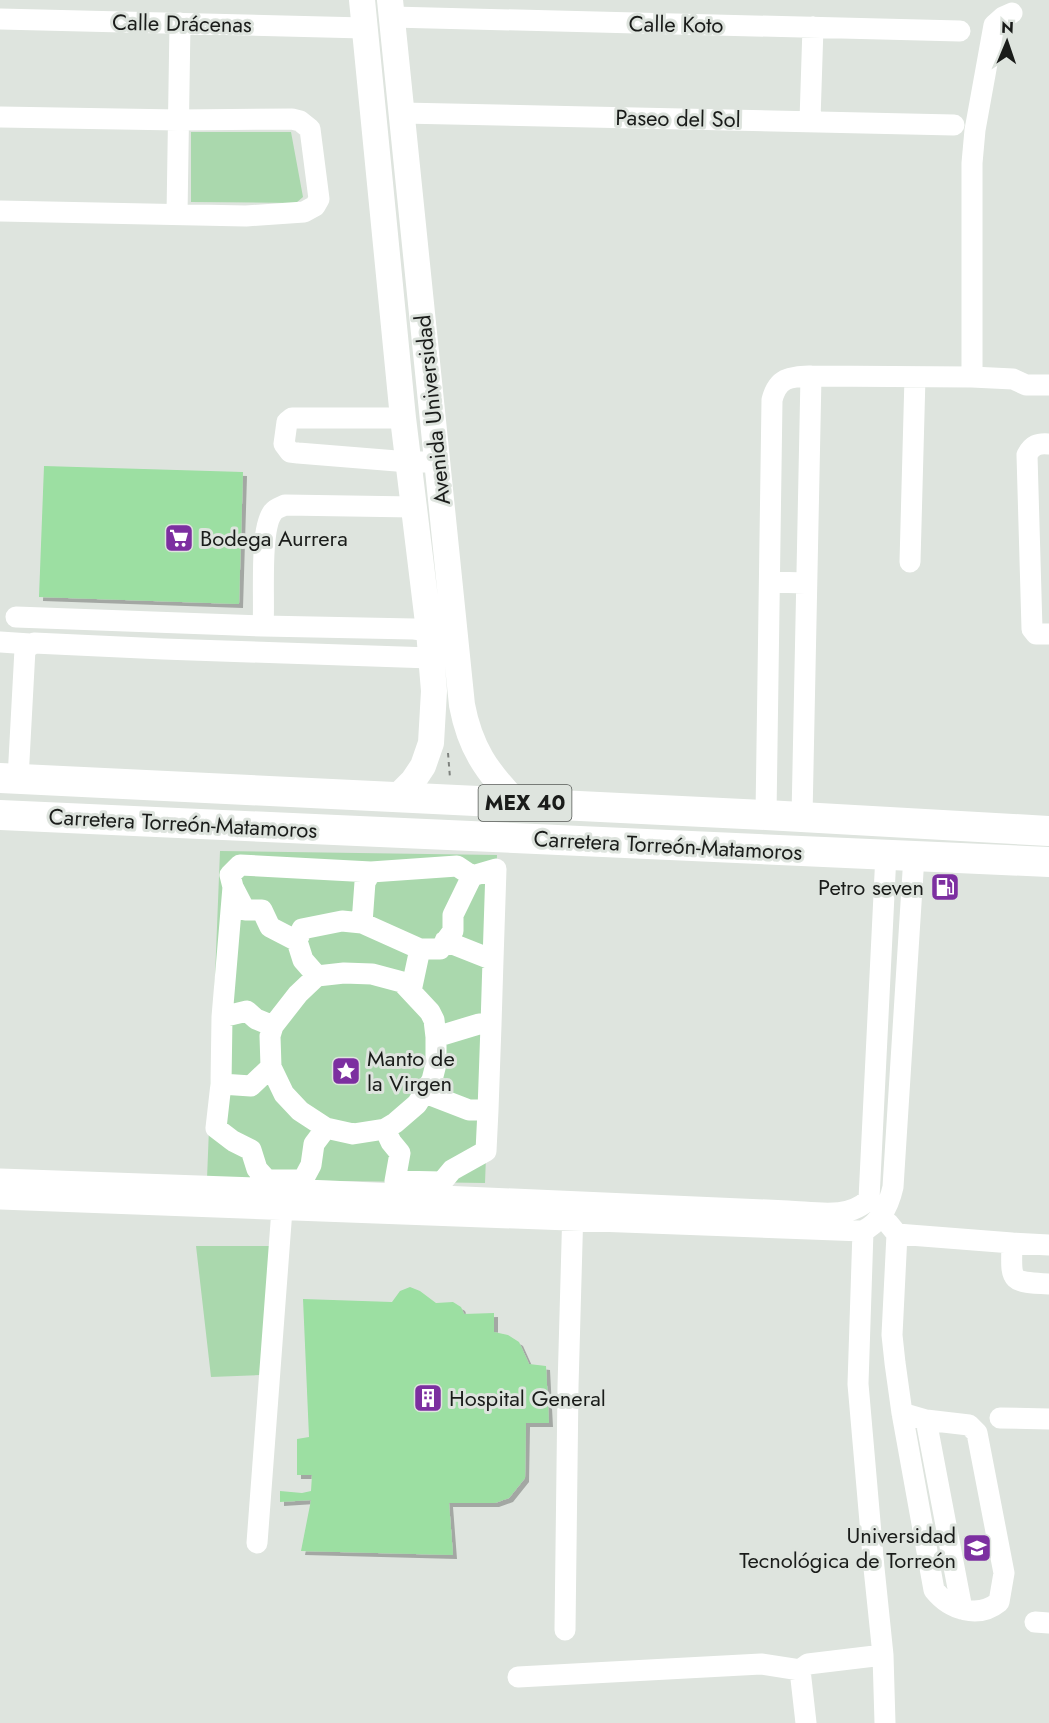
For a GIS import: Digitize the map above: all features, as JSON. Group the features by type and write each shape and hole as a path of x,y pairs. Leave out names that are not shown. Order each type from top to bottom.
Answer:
{"highway":[{"name":"MEX 40","path":"9,779 766,815 1049,831"},
{"name":"Carretera Torreón-Matamoros","path":"0,815 1049,862"}],"main road":[{"name":"Avenida Universidad","path":"362,0 403,418 423,597 429,631 434,691 431,743 423,766 413,781 397,797"},
{"name":"Avenida Universidad","path":"391,8 462,705 471,740 480,759 496,781 517,803"},
{"path":"423,597 452,594"}],"street":[{"name":"Calle Koto","path":"391,8 813,27 960,31"},
{"path":"972,377 972,163 975,130 994,25 1012,13"},
{"name":"Calle Drácenas","path":"0,19 364,28"},
{"path":"177,215 180,23"},
{"path":"810,120 813,27"},
{"name":"Paseo del Sol","path":"402,112 954,125"},
{"path":"0,117 291,119 300,121 310,129 319,199 315,206 304,212 280,215 0,211"},
{"path":"1013,379 1033,372 1049,370"},
{"path":"766,815 772,400 774,390 786,379 811,376 972,377 1013,379 1026,385 1049,385"},
{"path":"802,817 811,376"},
{"path":"910,562 915,377"},
{"path":"403,418 292,418 287,422 284,444 290,452 298,453 436,462"},
{"path":"1049,444 1041,443 1032,447 1027,455 1032,629 1036,634 1049,634"},
{"path":"263,626 265,545 268,523 272,513 277,509 285,505 414,507"},
{"path":"770,582 806,583"},
{"path":"16,616 429,631"},
{"path":"0,642 431,658"},
{"path":"9,779 25,648 30,644"},
{"path":"573,1211 863,1231 873,1226 900,855"},
{"path":"0,1179 283,1199 573,1211 843,1213 875,1207 890,1200 893,1187 900,855"},
{"path":"297,941 270,927 262,910 245,910 230,875 240,865 371,872 457,866 472,876"},
{"path":"233,886 222,1017 221,1084 216,1128 233,1141 251,1150 257,1169 267,1180 442,1182 452,1170 486,1151 496,869 472,876 453,915 453,932 440,949 420,950 362,923 342,921 302,928 297,941 303,960 317,976"},
{"path":"362,923 365,882 371,872"},
{"path":"445,941 493,960"},
{"path":"411,991 420,950"},
{"path":"344,973 372,974 402,982 430,1012 434,1020 436,1064 432,1080 417,1104 395,1124 385,1129 353,1134 326,1128 300,1111 284,1094 271,1067 270,1036 273,1026 297,994 317,976 344,973"},
{"path":"222,1017 247,1011 256,1019 273,1026"},
{"path":"436,1037 479,1024 490,1025"},
{"path":"221,1084 251,1086 271,1067"},
{"path":"425,1093 469,1110 488,1110"},
{"path":"303,1180 311,1164 314,1144 326,1128"},
{"path":"385,1129 391,1142 400,1153 395,1181"},
{"path":"0,1199 283,1199"},
{"path":"256,1543 283,1199"},
{"path":"875,1207 897,1234 892,1335 902,1413 934,1590 941,1598 971,1612 981,1612 991,1608 999,1602 1004,1573 977,1433 969,1425 926,1420 902,1413"},
{"path":"565,1630 573,1211"},
{"path":"863,1231 858,1384 883,1655 885,1723"},
{"path":"897,1234 1049,1245"},
{"path":"1012,1243 1011,1272 1013,1277 1019,1282 1049,1284"},
{"path":"1000,1418 1049,1419"},
{"path":"926,1420 962,1608"},
{"path":"518,1677 761,1664 800,1670 808,1664 883,1655"},
{"path":"800,1670 806,1723"}],"green space":[{"path":"191,132 291,132 303,197 296,203 191,202"},
{"path":"220,851 497,855 485,1183 207,1179"},
{"path":"196,1246 272,1246 260,1375 211,1377"}],"building":[{"path":"44,466 243,472 239,604 39,597"},
{"name":"Hospital General","path":"410,1287 420,1291 436,1303 453,1302 461,1307 464,1314 494,1313 494,1332 508,1335 519,1342 529,1364 546,1366 549,1423 526,1423 525,1478 509,1498 495,1503 449,1503 453,1555 301,1551 311,1500 280,1502 280,1491 302,1493 311,1491 312,1475 297,1475 297,1439 309,1437 303,1299 392,1302 400,1291"}],"place":[{"name":"Bodega Aurrera","path":"179,538"},
{"name":"Petro seven","path":"945,887"},
{"name":"Manto de la Virgen","path":"346,1071"},
{"name":"Hospital General","path":"428,1398"},
{"name":"Universidad Tecnológica de Torreón","path":"977,1548"}]}
